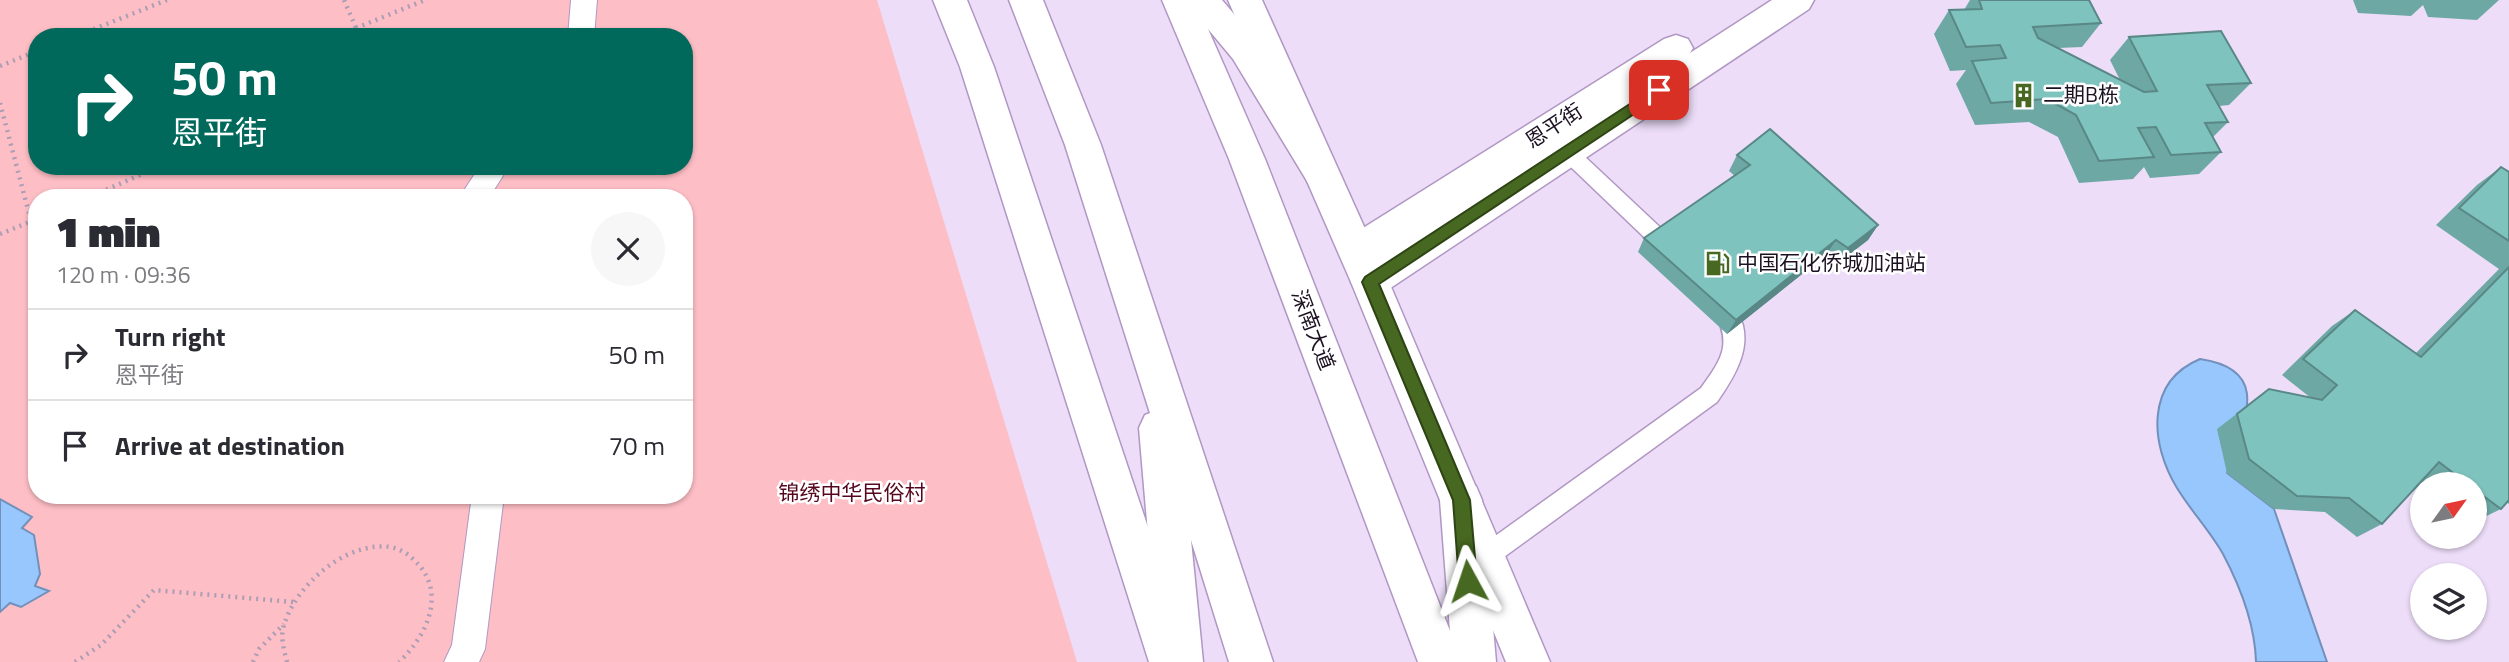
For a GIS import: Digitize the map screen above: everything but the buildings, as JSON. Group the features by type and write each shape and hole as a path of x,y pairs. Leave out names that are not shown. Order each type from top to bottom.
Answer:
{"main road":[{"path":"950,0 977,66 1171,662"},
{"path":"1026,0 1083,145 1251,662"},
{"name":"深南大道","path":"1179,0 1247,159 1440,662"},
{"path":"1203,0 1245,50 1323,176"},
{"path":"1245,0 1363,266 1528,662"},
{"name":"恩平街","path":"1557,141 1751,0"},
{"name":"恩平街","path":"1363,266 1557,141 1797,0"},
{"path":"1152,356 1181,662"},
{"path":"1461,500 1474,662"}],"street":[{"path":"582,28 584,0"},
{"path":"461,662 468,649 487,504"}],"lane":[{"path":"1557,141 1684,262"},
{"path":"1485,557 1709,395 1728,369 1737,345 1731,315 1710,289"}],"path":[{"path":"97,28 167,0"},
{"path":"344,0 356,28 425,0"},
{"path":"0,66 28,55"},
{"path":"0,103 28,199"},
{"path":"108,189 140,175"},
{"path":"0,234 28,222"},
{"path":"287,662 282,644 284,624 293,602 308,583 326,567 369,549 390,549 408,554 422,566 431,581 433,599 429,620 418,641 399,662"},
{"path":"75,662 101,645 153,590 293,602"},
{"path":"253,662 259,649 284,624"}],"green space":[{"name":"锦绣中华民俗村","path":"0,0 877,0 1077,662 0,662"}],"water":[{"path":"2200,359 2223,365 2238,375 2245,387 2245,418 2227,473 2274,509 2327,662 2256,662 2250,620 2236,580 2223,554 2182,496 2168,471 2158,434 2161,398 2169,383 2182,369"},
{"path":"0,499 32,517 22,528 34,535 40,574 35,586 49,591 21,607 10,603 0,612"}],"place":[{"name":"二期B栋","path":"2023,95"},
{"name":"中国石化侨城加油站","path":"1717,263"}],"route":[{"path":"1468,581 1461,500 1370,282 1659,90"}]}
